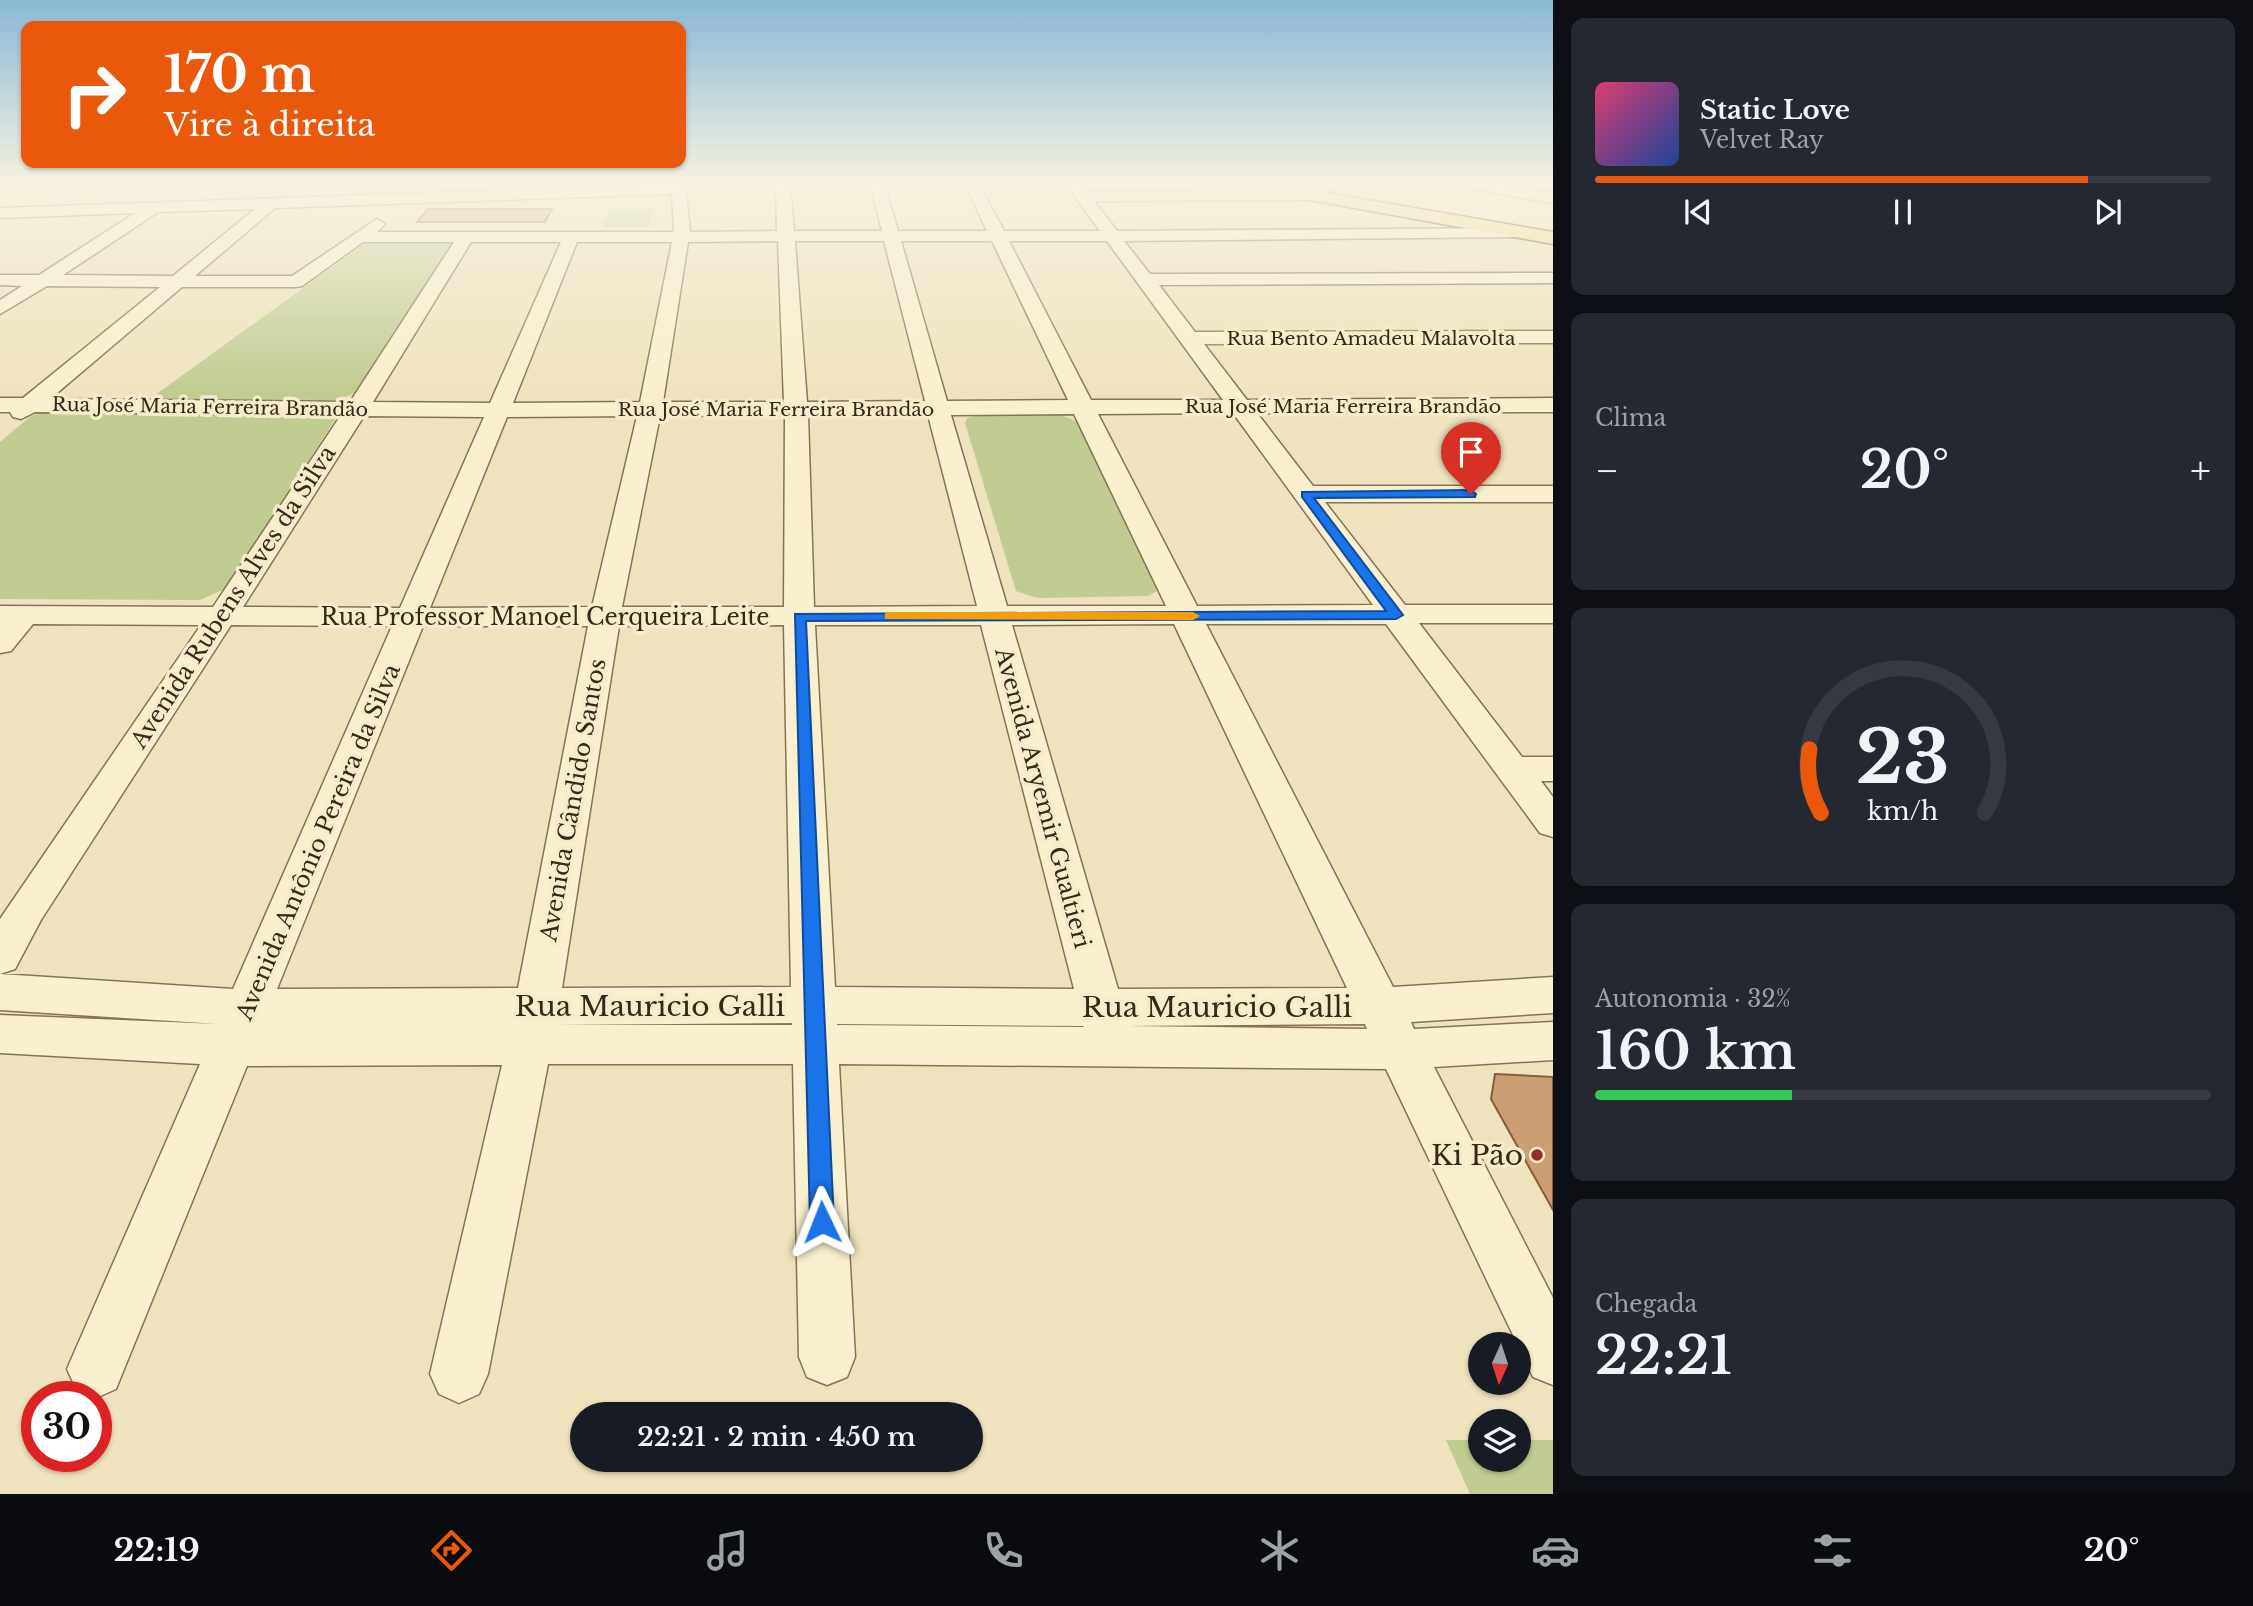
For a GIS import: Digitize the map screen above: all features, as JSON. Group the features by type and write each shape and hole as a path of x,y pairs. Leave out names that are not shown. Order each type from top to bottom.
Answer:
{"street":[{"path":"0,308 84,254"},
{"path":"29,405 210,254"},
{"path":"0,280 296,282 336,254"},
{"name":"Avenida Rubens Alves da Silva","path":"0,957 26,910 222,616 422,309 455,254"},
{"name":"Avenida Antônio Pereira da Silva","path":"96,1369 564,254"},
{"name":"Avenida Cândido Santos","path":"459,1374 533,1027 605,617 650,409 678,254"},
{"path":"786,254 796,408 799,617 827,1357"},
{"name":"Avenida Aryemir Gualtieri","path":"895,254 940,408 993,616 1106,1027"},
{"path":"1007,254 1553,1357"},
{"path":"1125,254 1553,824"},
{"path":"1144,280 1553,278"},
{"name":"Rua Bento Amadeu Malavolta","path":"1188,338 1553,337"},
{"name":"Rua José Maria Ferreira Brandão","path":"5,413 29,405 496,410 1553,405"},
{"path":"1306,494 1553,494"},
{"name":"Rua Professor Manoel Cerqueira Leite","path":"13,615 799,617 1553,614"},
{"path":"0,644 13,615"},
{"path":"1511,769 1553,769"},
{"name":"Rua Mauricio Galli","path":"0,992 240,1027"},
{"name":"Rua Mauricio Galli","path":"1106,1027 1553,995"},
{"name":"Rua Mauricio Galli","path":"0,1034 240,1027 815,1024 1106,1027 1400,1049 1553,1041"}],"green space":[{"path":"350,254 447,254 358,392 337,400 160,399 155,395"},
{"path":"46,410 330,414 336,418 227,588 200,600 0,599 0,442 31,416"},
{"path":"1048,413 1071,419 1081,425 1161,584 1156,592 1148,596 1037,598 1016,591 965,423 967,418 987,414"},
{"path":"1446,1440 1468,1440 1468,1472 1531,1472 1531,1440 1553,1440 1553,1494 1470,1494"}],"building":[{"name":"Ki Pão","path":"1495,1074 1553,1077 1553,1210 1491,1099"}],"slow traffic":[{"path":"890,616 1193,616"}],"place":[{"name":"Ki Pão","path":"1537,1155"}],"route":[{"path":"822,1222 799,617 1396,615 1306,494 1471,494"}]}
